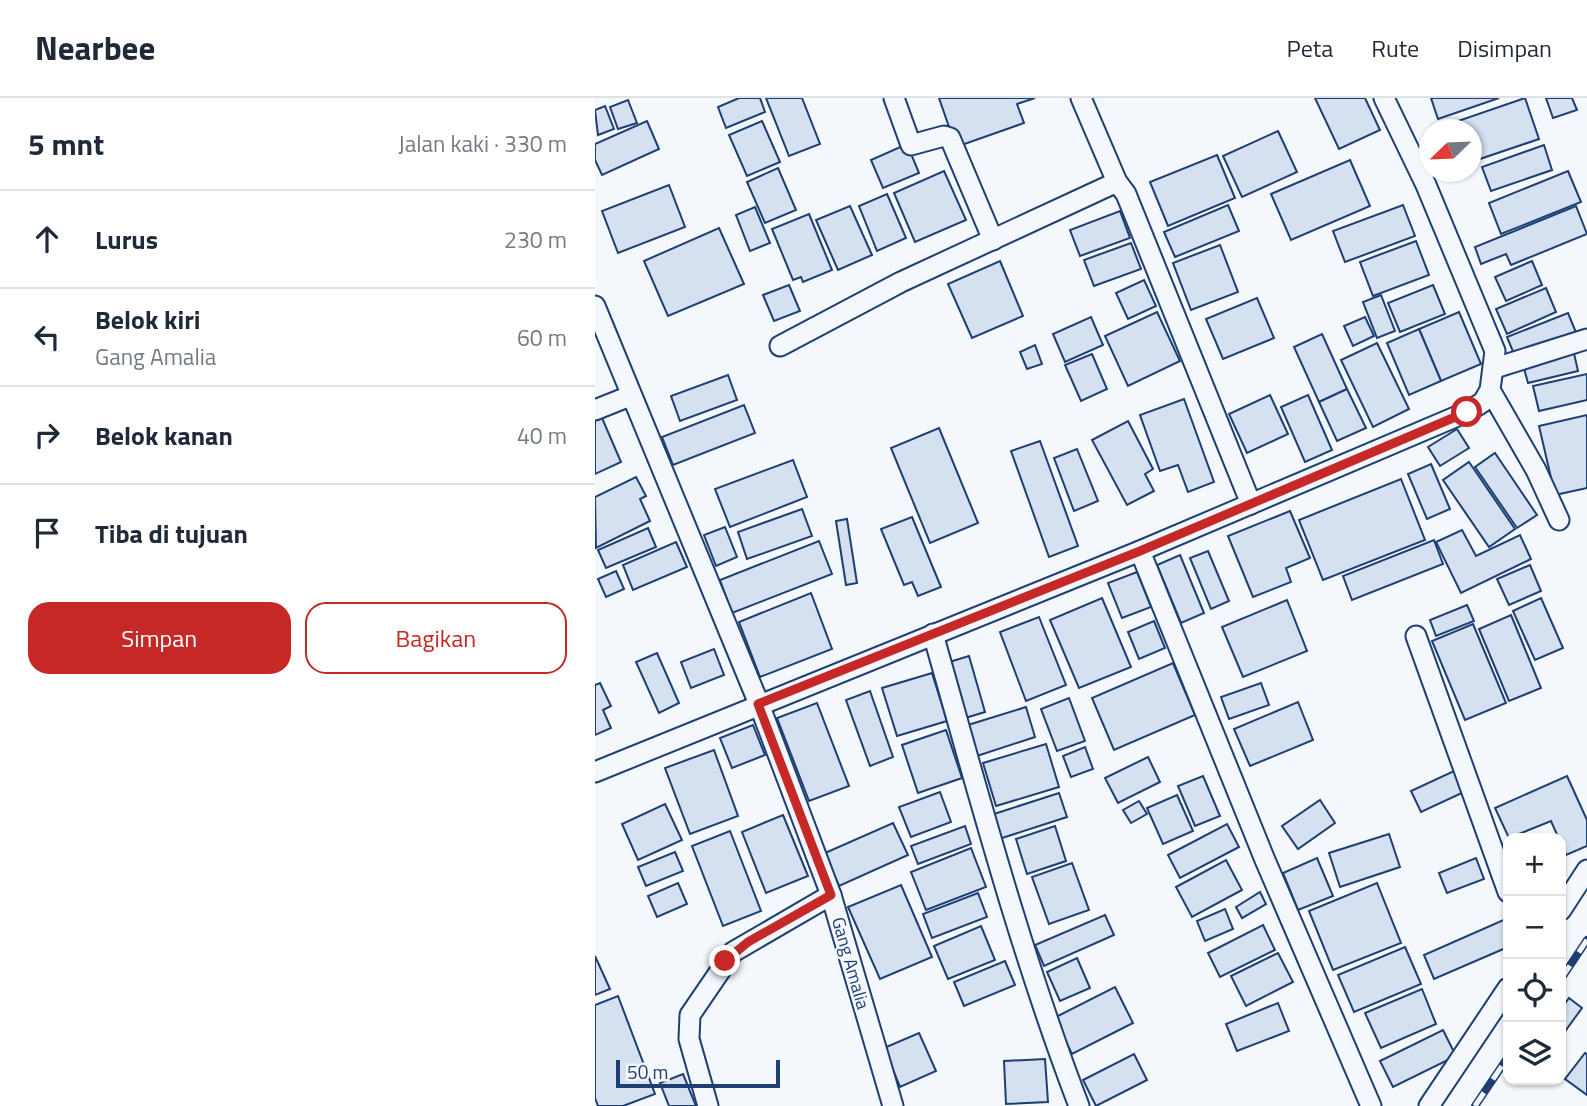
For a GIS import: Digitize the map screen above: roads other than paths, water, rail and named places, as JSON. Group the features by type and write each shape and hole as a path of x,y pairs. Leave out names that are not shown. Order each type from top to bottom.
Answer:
{"street":[{"path":"894,98 911,145 944,136 950,138 993,240"},
{"path":"1081,98 1117,182 1126,194 1251,505"},
{"path":"595,772 1251,505 1467,412 1483,402 1490,390 1495,368 1495,351 1488,329 1426,185 1384,98"},
{"path":"780,346 901,282 1117,182"},
{"name":"Gang Amalia","path":"595,306 758,704 831,895 893,1106"},
{"path":"1495,368 1587,339"},
{"path":"1490,390 1536,470 1559,520"},
{"path":"595,410 630,396"},
{"path":"1140,551 1265,860 1371,1106"},
{"path":"933,634 1006,891 1054,1040 1079,1106"},
{"path":"1416,636 1503,878"},
{"path":"1566,902 1587,870"},
{"path":"708,1106 689,1039 690,1015 733,952 831,895"},
{"path":"1429,1106 1503,995"}],"railway":[{"path":"1566,972 1587,940"},
{"path":"1475,1106 1503,1064"}]}
